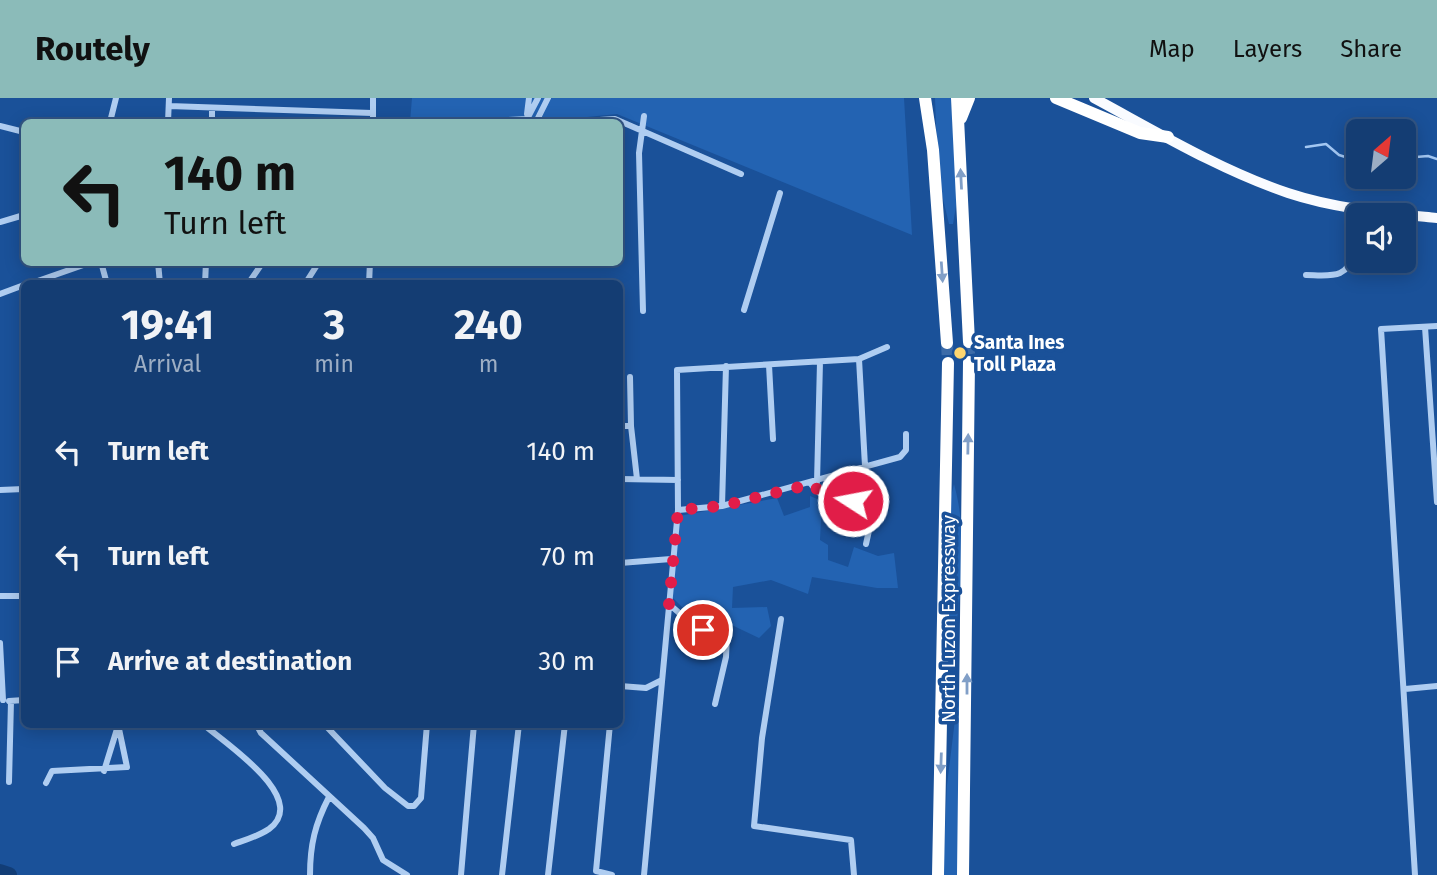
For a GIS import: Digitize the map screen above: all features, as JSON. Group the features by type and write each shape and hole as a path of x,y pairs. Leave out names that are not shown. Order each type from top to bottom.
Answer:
{"highway":[{"path":"925,98 933,150"},
{"path":"932,98 933,150 947,343"},
{"path":"957,98 969,342"},
{"path":"959,129 969,98"},
{"path":"1056,98 1140,133 1168,137"},
{"name":"North Luzon Expressway","path":"963,875 969,362"},
{"name":"North Luzon Expressway","path":"938,875 947,363"}],"main road":[{"path":"1094,98 1168,137 1290,194 1346,207"},
{"path":"1416,216 1437,218"}],"street":[{"path":"111,119 116,98"},
{"path":"373,98 374,119"},
{"path":"527,119 529,98"},
{"path":"527,119 538,98"},
{"path":"538,119 548,98"},
{"path":"169,102 212,109 359,119"},
{"path":"212,109 212,119"},
{"path":"643,310 640,128 644,116"},
{"path":"623,122 741,174"},
{"path":"0,126 21,131"},
{"path":"744,310 780,193"},
{"path":"0,222 21,216"},
{"path":"38,280 80,266"},
{"path":"1306,275 1339,274 1346,269"},
{"path":"52,275 52,280"},
{"path":"0,294 21,286"},
{"path":"1415,875 1381,329 1437,326"},
{"path":"1425,327 1437,502"},
{"path":"644,875 671,559 678,510 677,370 859,359 887,346"},
{"path":"859,359 865,466 872,517 866,544"},
{"path":"820,362 814,483 830,500 843,502 871,497"},
{"path":"768,365 773,439"},
{"path":"722,506 726,366"},
{"path":"630,377 631,426 637,479"},
{"path":"623,426 631,426"},
{"path":"678,510 722,506 814,483 903,455 906,435"},
{"path":"623,479 678,480"},
{"path":"0,491 21,489"},
{"path":"623,564 671,559"},
{"path":"0,596 21,596"},
{"path":"669,604 694,626 727,634 726,657 715,704"},
{"path":"781,619 762,738 754,826 851,840 854,875"},
{"path":"0,643 1,700 21,701"},
{"path":"623,686 646,688 662,680"},
{"path":"1405,689 1437,686"},
{"path":"646,688 659,702"},
{"path":"9,782 11,701"},
{"path":"104,771 117,728"},
{"path":"46,783 52,771 104,771 127,767 118,728"},
{"path":"208,728 247,758 279,798 280,809 276,822 268,830 234,844"},
{"path":"258,728 373,838 383,860 407,875"},
{"path":"328,728 385,788 408,806 414,806 421,799 427,728"},
{"path":"461,875 474,728"},
{"path":"502,875 519,728"},
{"path":"548,875 565,728"},
{"path":"610,728 596,873 612,875"},
{"path":"310,875 310,846 317,820 329,797"}],"shaded area":[{"path":"412,98 904,98 912,235 617,114 568,119 410,119"},
{"path":"935,98 951,98 957,200 953,224 949,224 938,178"},
{"path":"954,484 961,525 962,568 952,652 946,651 946,517"},
{"path":"810,496 822,501 820,540 828,545 828,560 848,567 854,547 878,556 894,553 898,588 877,588 812,577 808,594 771,580 733,587 732,608 767,607 771,626 759,638 717,618 690,615 669,594 679,516 777,498 784,516 810,507"},
{"path":"959,687 958,875 943,875 947,785"}],"waterway":[{"path":"1306,147 1326,144 1346,157"},
{"path":"1416,157 1428,156 1437,159"},
{"path":"0,872 9,875"}],"tunnel":[{"path":"969,342 969,362"},
{"path":"947,343 948,363"}],"place":[{"name":"Santa Ines Toll Plaza","path":"960,353"}],"route":[{"path":"703,630 677,613 669,604 671,559 678,510 722,506 811,484 820,495 830,500 853,501"}]}
